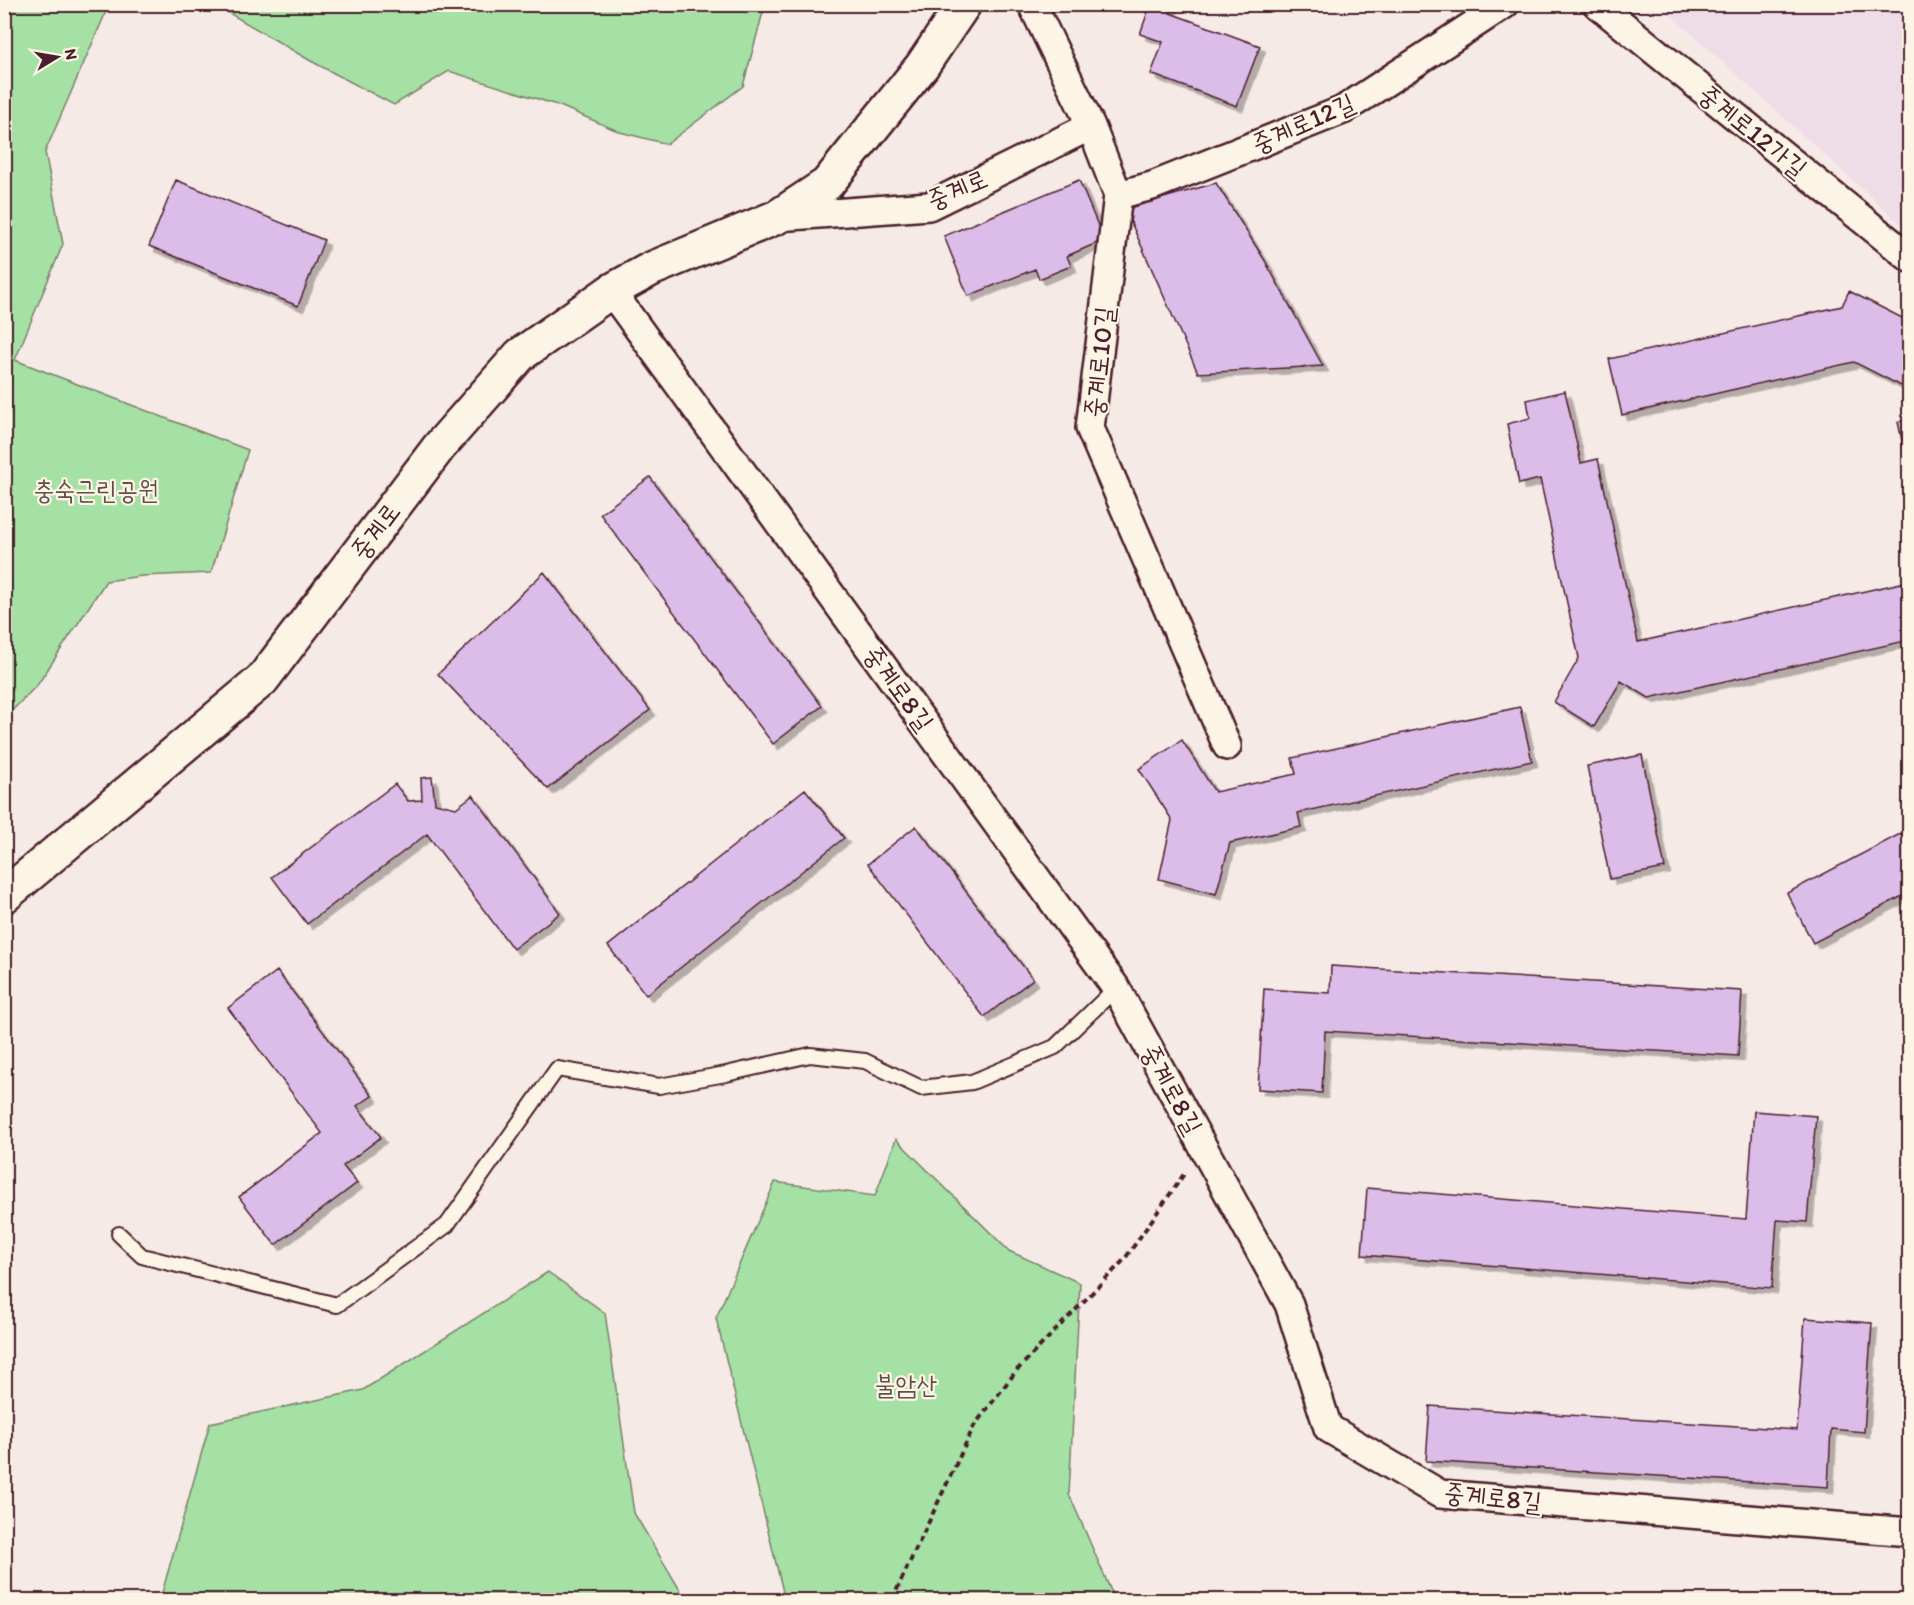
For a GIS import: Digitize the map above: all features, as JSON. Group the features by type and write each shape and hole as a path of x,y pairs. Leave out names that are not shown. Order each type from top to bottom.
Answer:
{"street":[{"name":"중계로","path":"4,896 262,680 439,447 520,355 611,291 651,269 777,217 827,184 922,66 963,4"},
{"name":"중계로10길","path":"1032,4 1091,126 1118,195 1090,428 1227,746"},
{"name":"중계로12길","path":"1118,195 1152,186 1343,110 1505,4"},
{"name":"중계로12가길","path":"1597,4 1906,247"},
{"name":"중계로","path":"777,217 929,206 1091,126"},
{"name":"중계로8길","path":"611,291 1116,988 1289,1304 1328,1428 1440,1494 1910,1532"}],"lane":[{"path":"119,1234 142,1256 337,1305 447,1225 557,1069 659,1086 810,1055 866,1061 921,1088 972,1082 1055,1047 1116,988"}],"path":[{"path":"892,1600 974,1425 1017,1370 1124,1260 1203,1147"}],"shaded area":[{"path":"1660,5 1909,5 1910,212 1900,223"}],"green space":[{"name":"충숙근린공원","path":"5,4 109,5 45,152 63,244 15,360 248,450 211,573 142,576 106,581 38,684 5,718"},
{"path":"185,5 765,5 743,86 667,144 620,132 560,106 449,71 394,105 309,60 219,7"},
{"name":"불암산","path":"896,1139 1009,1251 1080,1283 1069,1494 1115,1600 785,1600 716,1318 775,1182 875,1196"},
{"path":"548,1272 605,1313 634,1513 686,1600 160,1600 210,1423 363,1390"}],"building":[{"path":"1145,4 1173,4 1170,13 1260,46 1237,106 1151,74 1163,42 1140,34 1150,6"},
{"path":"176,180 324,240 298,306 149,246"},
{"path":"1079,180 1104,240 1067,256 1071,266 1039,279 1035,269 968,296 944,236"},
{"path":"1216,183 1264,259 1323,366 1198,373 1125,209"},
{"path":"1849,291 1910,322 1910,370 1901,386 1854,362 1622,415 1609,359 1842,306"},
{"path":"1565,391 1581,463 1598,459 1638,642 1910,581 1910,640 1649,698 1621,681 1594,727 1554,702 1579,658 1540,479 1519,484 1507,424 1530,418 1527,400"},
{"path":"1910,419 1910,477 1898,422"},
{"path":"650,477 822,706 773,744 600,514"},
{"path":"544,572 650,710 548,789 438,674"},
{"path":"1520,707 1532,761 1298,813 1301,827 1230,843 1216,894 1159,879 1172,820 1139,769 1182,740 1215,792 1296,774 1292,758"},
{"path":"1642,755 1665,868 1610,879 1587,766"},
{"path":"432,777 435,803 456,808 473,795 560,913 513,949 427,834 307,924 272,877 395,784 408,801 422,800 421,778"},
{"path":"805,789 844,838 646,995 608,946"},
{"path":"916,826 1033,979 984,1017 868,864"},
{"path":"1902,833 1908,846 1910,845 1910,892 1813,943 1787,893"},
{"path":"1331,966 1742,991 1738,1056 1325,1031 1322,1093 1258,1089 1264,989 1330,993"},
{"path":"277,971 372,1096 357,1106 381,1137 343,1166 357,1183 275,1245 239,1197 322,1133 228,1008"},
{"path":"1754,1111 1816,1116 1807,1222 1777,1220 1772,1288 1362,1255 1367,1188 1746,1219"},
{"path":"1805,1318 1872,1323 1864,1432 1831,1429 1828,1487 1426,1461 1430,1406 1797,1430"}]}
